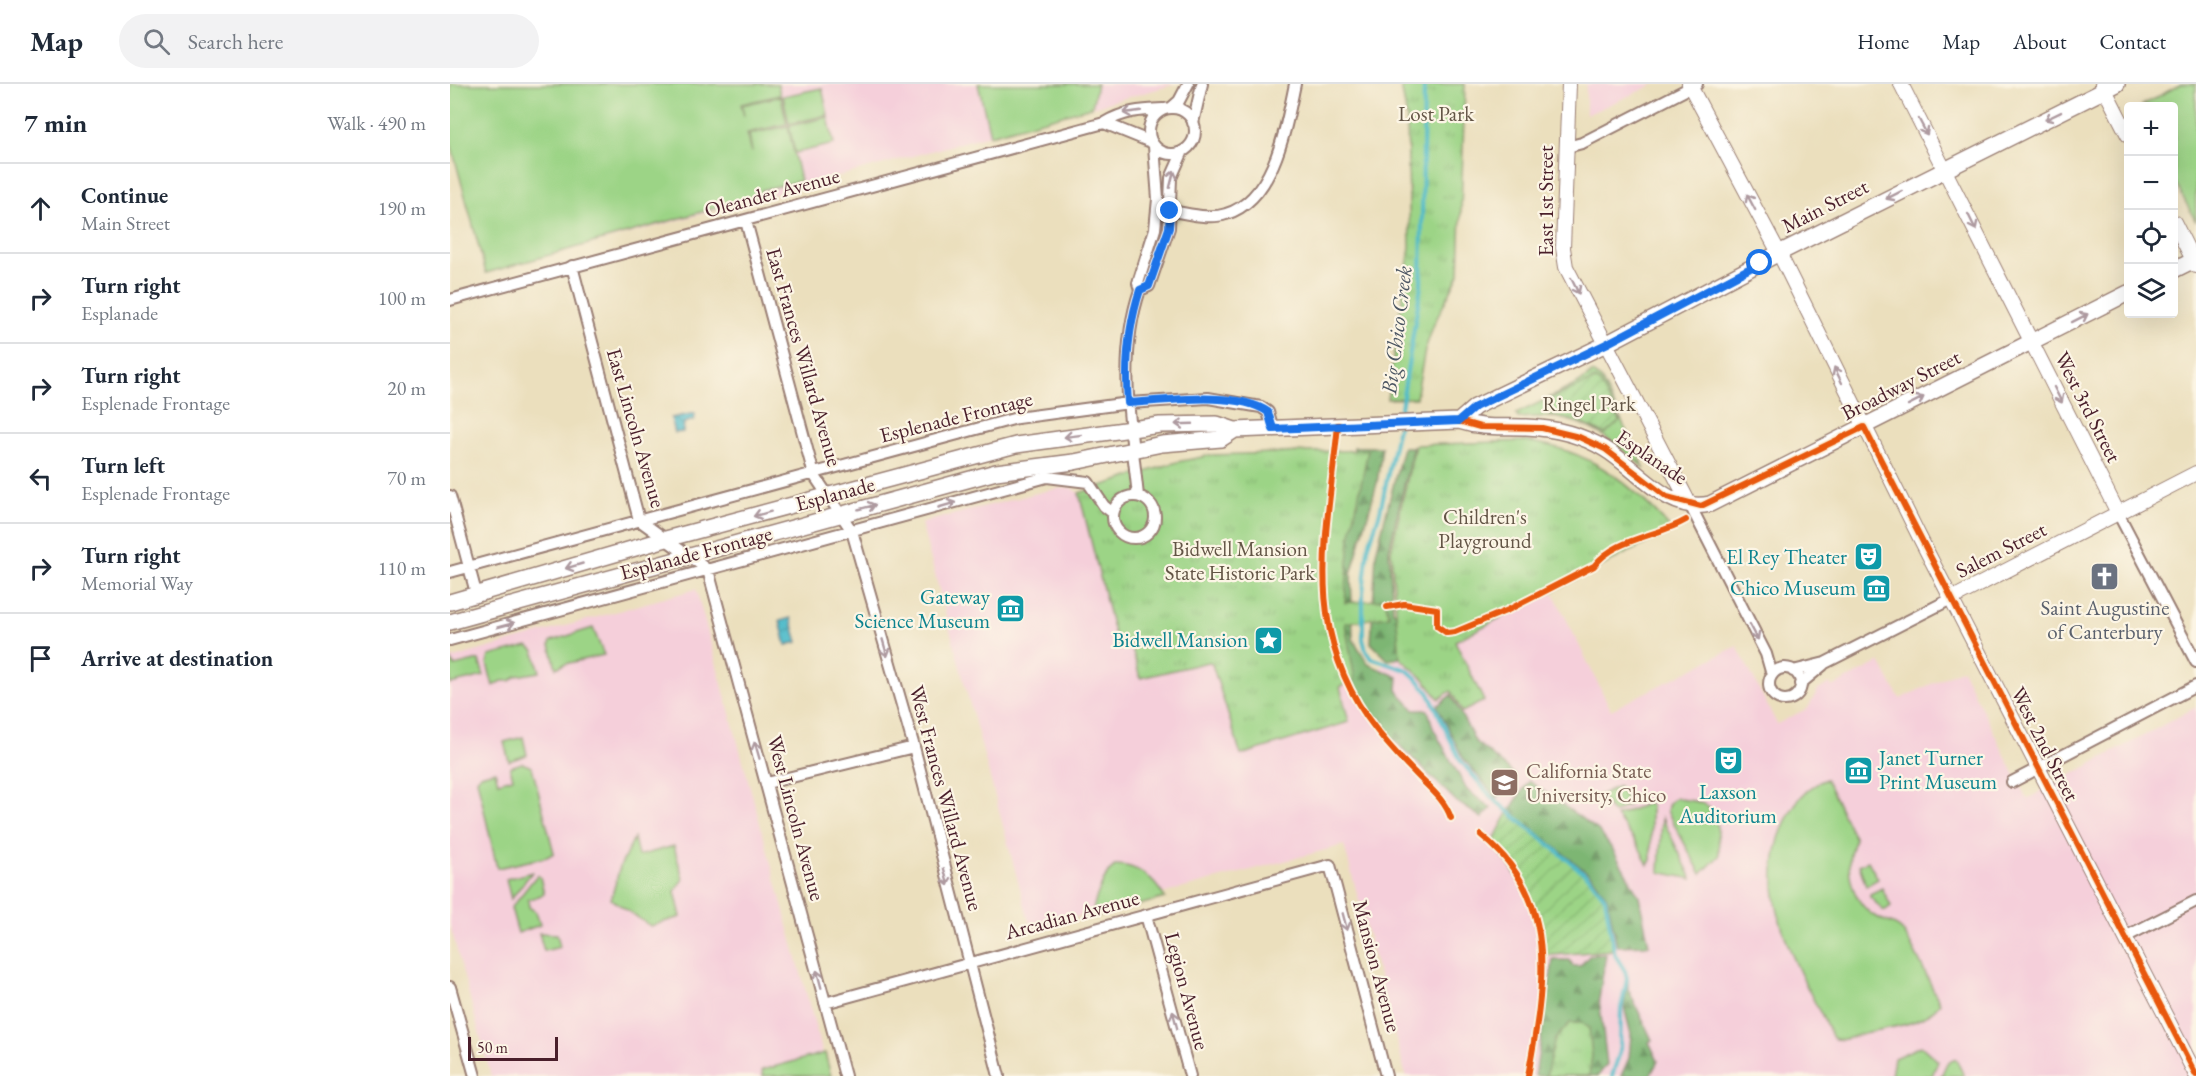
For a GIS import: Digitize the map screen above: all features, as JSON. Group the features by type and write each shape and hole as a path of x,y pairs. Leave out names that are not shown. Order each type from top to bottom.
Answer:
{"main road":[{"name":"Main Street","path":"1459,421 1475,407 1606,344 1779,253 2108,86"},
{"path":"2178,268 2195,261"},
{"name":"Broadway Street","path":"1690,504 1701,506 1710,504 2124,295"},
{"name":"Esplanade","path":"450,602 666,539 1016,445 1131,428 1217,424 1236,430 1459,421 1480,428 1542,428 1579,437 1605,449 1667,497 1690,504"},
{"name":"Esplanade","path":"450,622 996,472 1074,462 1133,448 1221,439 1236,430"}],"street":[{"path":"1138,496 1128,403 1127,348 1140,290 1138,283 1155,229 1158,199 1151,121 1179,101 1188,84"},
{"path":"1140,290 1149,286 1169,228 1171,178 1183,151 1192,141 1193,123 1202,84"},
{"path":"1170,211 1208,216 1226,214 1248,201 1265,180 1282,142 1295,84"},
{"name":"East 1st Street","path":"1569,84 1564,258 1606,344 1690,504"},
{"name":"West 3rd Street","path":"1901,84 1946,169 2031,343 2196,662"},
{"path":"1567,147 1582,143 1693,85"},
{"name":"West 2nd Street","path":"1693,85 1951,599 2127,936 2196,1075"},
{"path":"2108,86 2124,125"},
{"path":"1167,109 1188,114 1193,123"},
{"name":"Oleander Avenue","path":"450,300 1104,123 1118,114 1167,109"},
{"path":"1104,123 1153,144 1165,153 1183,151"},
{"name":"East Frances Willard Avenue","path":"746,221 814,475 852,531"},
{"path":"2178,229 2195,261"},
{"name":"East Lincoln Avenue","path":"572,266 639,520 708,570"},
{"name":"Esplenade Frontage","path":"814,475 1017,418 1128,403 1208,398 1253,404 1268,412 1273,429"},
{"name":"Salem Street","path":"1793,671 1825,663 2196,473"},
{"path":"450,572 814,475"},
{"name":"Esplanade Frontage","path":"450,640 1047,477 1088,482 1104,506 1113,513"},
{"path":"450,496 476,593"},
{"path":"1138,496 1150,503 1154,509 1154,522 1147,533 1134,538 1121,533 1114,522 1113,513 1125,498 1138,496"},
{"path":"1690,504 1766,654 1772,675 1769,685 1778,698 1793,698 1800,684 1793,671 1779,670 1772,675"},
{"name":"West Frances Willard Avenue","path":"852,531 914,747 999,1076"},
{"name":"West Lincoln Avenue","path":"708,570 845,1076"},
{"name":"Salem Street","path":"1800,684 1825,663"},
{"path":"2012,782 2196,686"},
{"path":"767,783 914,747"},
{"name":"Arcadian Avenue","path":"825,1003 1330,865"},
{"name":"Mansion Avenue","path":"1330,865 1386,1076"},
{"path":"2127,936 2196,901"},
{"name":"Legion Avenue","path":"1146,915 1190,1076"},
{"path":"450,987 475,1076"}],"shaded area":[{"path":"450,84 1176,84 486,273 450,141"},
{"path":"1586,84 1655,84 1586,115"},
{"name":"California State University, Chico","path":"1071,487 1079,493 1118,648 1131,645 1208,662 1349,722 1339,687 1400,658 1424,679 1439,699 1451,691 1462,712 1483,701 1455,641 1553,592 1611,710 1737,646 1777,724 1808,708 1818,690 1830,683 1832,687 1880,662 1900,699 1962,669 2027,799 2196,707 2196,1076 1406,1076 1344,845 1031,929 921,523 1049,490"},
{"path":"696,589 829,1076 491,1076 450,925 450,659"}],"green space":[{"path":"450,84 778,84 780,95 741,104 744,116 742,105 781,96 787,124 747,133 752,152 749,134 788,126 800,181 761,190 762,195 486,273 450,141"},
{"path":"978,84 1097,84 1092,107 990,135"},
{"name":"Lost Park","path":"1401,84 1465,84 1459,274 1434,324 1425,350 1416,398 1387,399 1410,247 1407,119"},
{"path":"2181,84 2196,84 2196,222 2178,188 2178,102 2148,102"},
{"path":"822,88 828,115 789,124 783,96"},
{"path":"828,117 834,144 795,153 789,126"},
{"name":"Ringel Park","path":"1592,373 1601,379 1645,469 1614,443 1578,423 1551,417 1518,418 1516,414 1579,383"},
{"name":"Ringel Park","path":"1594,380 1599,381 1620,421 1605,434 1580,423 1549,415 1544,401"},
{"name":"Children's Playground","path":"1524,441 1569,452 1607,470 1640,497 1672,530 1455,641 1484,701 1462,712 1451,691 1439,699 1424,679 1400,658 1391,551 1415,445"},
{"path":"1354,447 1382,447 1377,483 1351,574 1353,639 1368,664 1398,677 1397,690 1414,710 1428,710 1433,728 1467,790 1491,808 1482,818 1457,802 1390,736 1370,713 1352,685 1337,633 1333,592"},
{"path":"1403,447 1413,447 1389,550 1393,611 1422,622 1400,658 1388,660 1371,643 1376,553"},
{"name":"Bidwell Mansion State Historic Park","path":"1368,450 1350,538 1345,603 1385,599 1389,616 1345,623 1355,680 1340,687 1349,722 1241,755 1212,664 1208,662 1140,678 1131,645 1118,649 1079,493 1177,462 1212,455"},
{"path":"593,628 604,655 556,668 551,641"},
{"path":"528,646 534,651 540,672 516,676 510,681 502,681 493,686 487,663 489,656"},
{"path":"450,659 455,666 479,660 484,676 450,684"},
{"path":"1451,695 1475,741 1515,775 1497,799 1463,758 1437,706"},
{"path":"523,737 527,755 509,761 504,742"},
{"path":"522,763 532,767 554,853 547,857 497,868 477,779 480,775 495,771 498,782 513,778 510,767"},
{"path":"1826,779 1855,839 1851,849 1850,870 1851,881 1860,902 1876,917 1901,929 1940,1003 1933,1011 1915,1021 1841,1040 1833,1038 1795,962 1784,935 1777,908 1774,880 1776,853 1788,817 1806,792"},
{"path":"1529,781 1598,830 1613,850 1639,896 1649,945 1617,946 1607,897 1592,876 1509,811"},
{"path":"1619,786 1629,805 1613,813 1599,795"},
{"path":"1675,798 1703,803 1715,819 1719,856 1701,874 1667,811 1669,803"},
{"path":"1648,803 1651,806 1651,860 1648,865 1638,845 1616,816"},
{"path":"1508,813 1590,878 1605,898 1614,950 1543,956 1537,924 1526,895 1512,869 1492,843"},
{"path":"1662,818 1692,879 1659,872"},
{"path":"634,838 638,856 674,846 683,879 675,891 681,917 650,926 611,899 620,867"},
{"path":"1868,861 1878,879 1866,886 1859,865"},
{"path":"1116,865 1132,867 1145,874 1165,898 1094,917 1094,906 1099,890 1107,875"},
{"path":"532,872 511,899 506,879"},
{"path":"537,875 540,877 544,894 528,900 529,907 536,912 540,925 518,933 511,908"},
{"path":"1882,888 1891,906 1884,911 1870,897 1870,894"},
{"path":"539,933 557,934 560,947 544,951"},
{"path":"1606,954 1599,999 1607,1064 1598,1076 1535,1076 1553,960 1570,960 1573,966 1580,966 1590,955"},
{"path":"1628,978 1628,989 1652,1040 1649,1042 1658,1061 1650,1076 1621,1076 1629,1058 1631,1034 1624,1007"},
{"path":"1570,1023 1582,1023 1589,1028 1592,1056 1589,1076 1546,1076 1555,1039"},
{"path":"1921,1046 1938,1061 1932,1076 1891,1076 1894,1058"},
{"path":"825,1053 831,1076 763,1076 762,1070"},
{"path":"1956,1059 1964,1076 1941,1076 1947,1063"}],"water":[{"path":"695,413 694,420 684,423 683,432 675,433 671,418"},
{"path":"791,618 798,642 786,645 780,621"}],"waterway":[{"name":"Big Chico Creek","path":"1399,420 1421,286 1424,84"},
{"name":"Big Chico Creek","path":"1398,427 1380,512 1368,548 1363,592 1363,639 1366,651 1371,658 1407,670 1419,681 1429,694 1460,760 1491,797 1590,878 1605,898 1615,955 1627,979 1621,1008 1620,1052 1612,1076"}],"cycle path":[{"path":"1459,421 1480,427 1542,428 1579,437 1605,449 1667,497 1701,506 1864,427 2196,1075"},
{"path":"1338,425 1329,502 1324,575 1327,611 1334,646 1347,682 1367,717 1395,752 1440,799 1451,818"},
{"path":"1387,607 1404,604 1437,609 1437,626 1447,633 1455,632 1508,610 1594,566 1613,549 1686,520"},
{"path":"1481,835 1507,860 1524,887 1535,916 1541,946 1539,1010 1528,1076"}],"place":[{"name":"El Rey Theater","path":"1868,557"},
{"name":"Saint Augustine of Canterbury","path":"2105,577"},
{"name":"Chico Museum","path":"1877,588"},
{"name":"Gateway Science Museum","path":"1011,609"},
{"name":"Bidwell Mansion","path":"1269,640"},
{"name":"Laxson Auditorium","path":"1728,761"},
{"name":"Janet Turner Print Museum","path":"1858,770"},
{"name":"California State University, Chico","path":"1505,783"}],"route":[{"path":"1170,211 1169,228 1149,286 1140,290 1135,305 1127,348 1128,403 1208,398 1253,404 1268,412 1273,429 1459,421 1475,407 1606,344 1760,263"}]}
